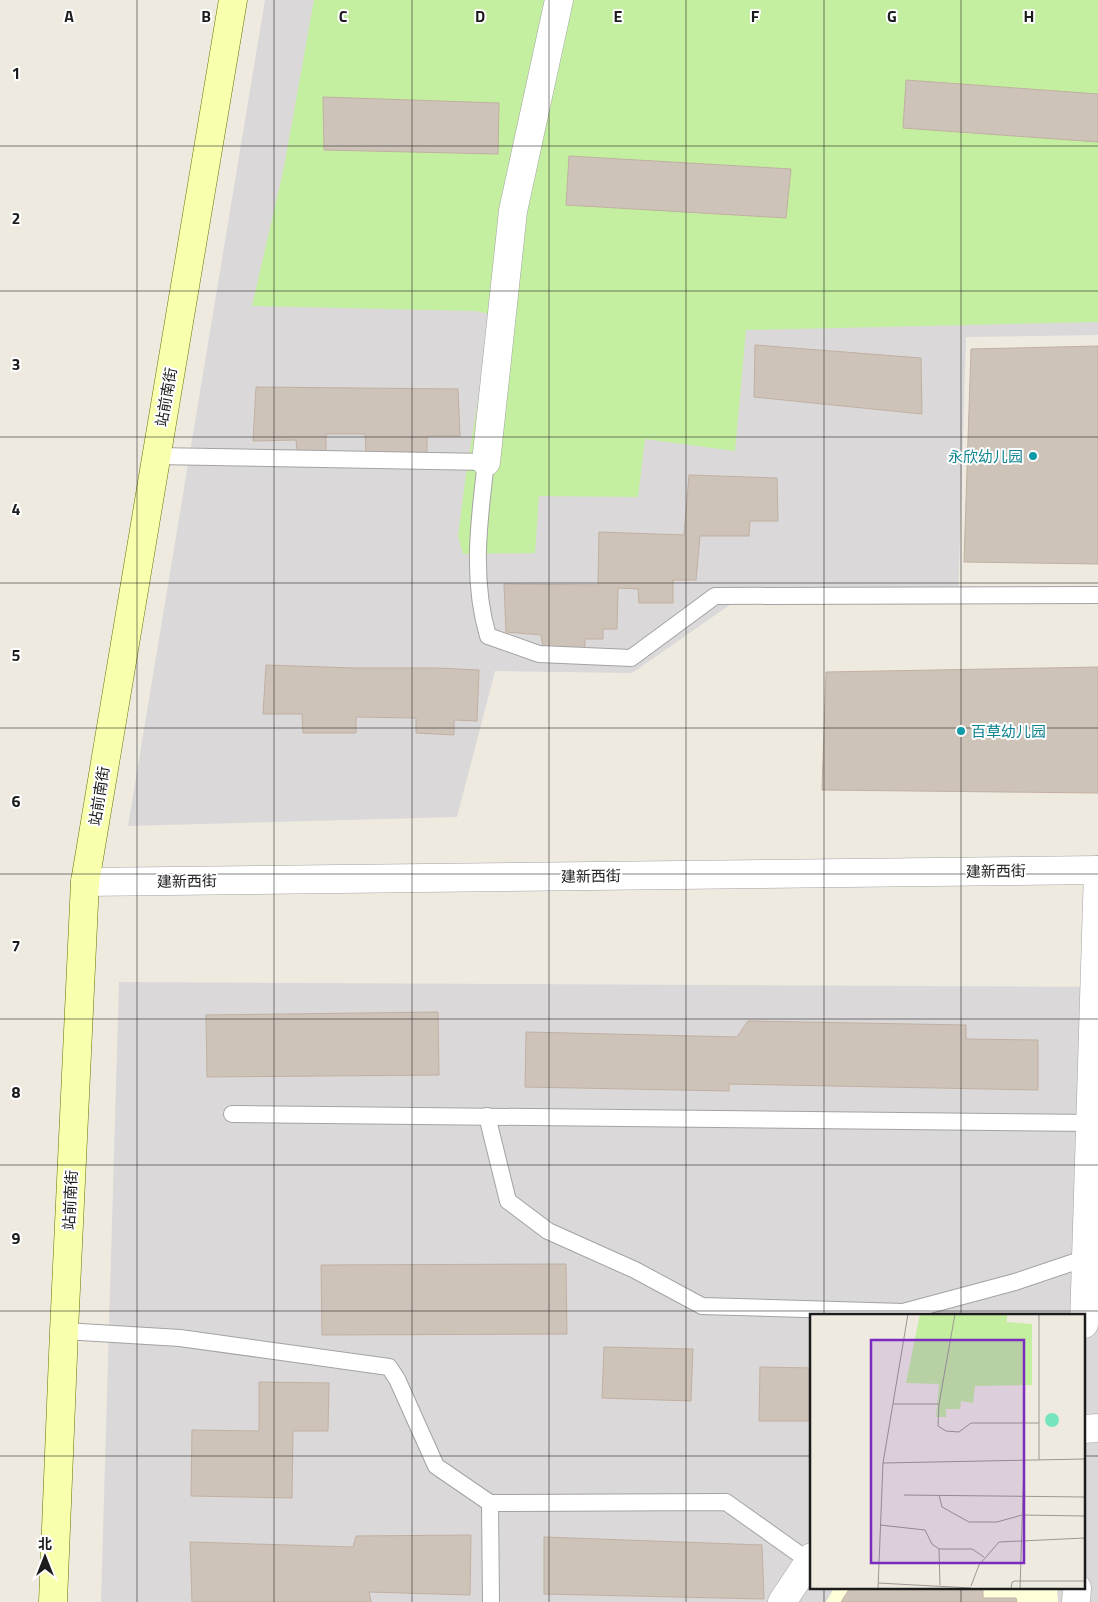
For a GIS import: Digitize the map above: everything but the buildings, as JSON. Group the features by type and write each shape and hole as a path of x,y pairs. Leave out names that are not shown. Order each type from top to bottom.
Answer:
{"main road":[{"name":"站前南街","path":"54,1602 64,1331 85,882 232,0"}],"street":[{"path":"486,462 513,211 559,0"},
{"path":"1085,1314 1092,1258 1098,870"},
{"name":"建新西街","path":"85,882 1098,870"},
{"path":"782,1602 810,1559"}],"lane":[{"path":"156,456 486,462 477,558 482,615 488,636 539,654 631,658 715,596 1098,595"},
{"path":"232,1114 1094,1123"},
{"path":"487,1116 508,1200 548,1231 635,1270 702,1306 903,1312 1016,1282 1092,1258"},
{"path":"64,1331 180,1338 389,1367 397,1379 436,1466 490,1503 726,1502 810,1559"},
{"path":"490,1503 491,1602"}],"shaded area":[{"path":"265,0 1098,0 1098,335 966,337 958,603 734,602 632,673 495,671 457,817 128,826"},
{"path":"119,982 1098,987 1098,1602 101,1602"},
{"path":"833,1590 1057,1590 1058,1602 826,1602"}],"green space":[{"path":"314,0 1098,0 1098,322 746,330 735,451 645,439 638,497 539,496 535,553 463,554 458,536 466,474 492,315 477,311 252,306 284,167"}],"place":[{"name":"永欣幼儿园","path":"1033,456"},
{"name":"百草幼儿园","path":"961,731"}]}
